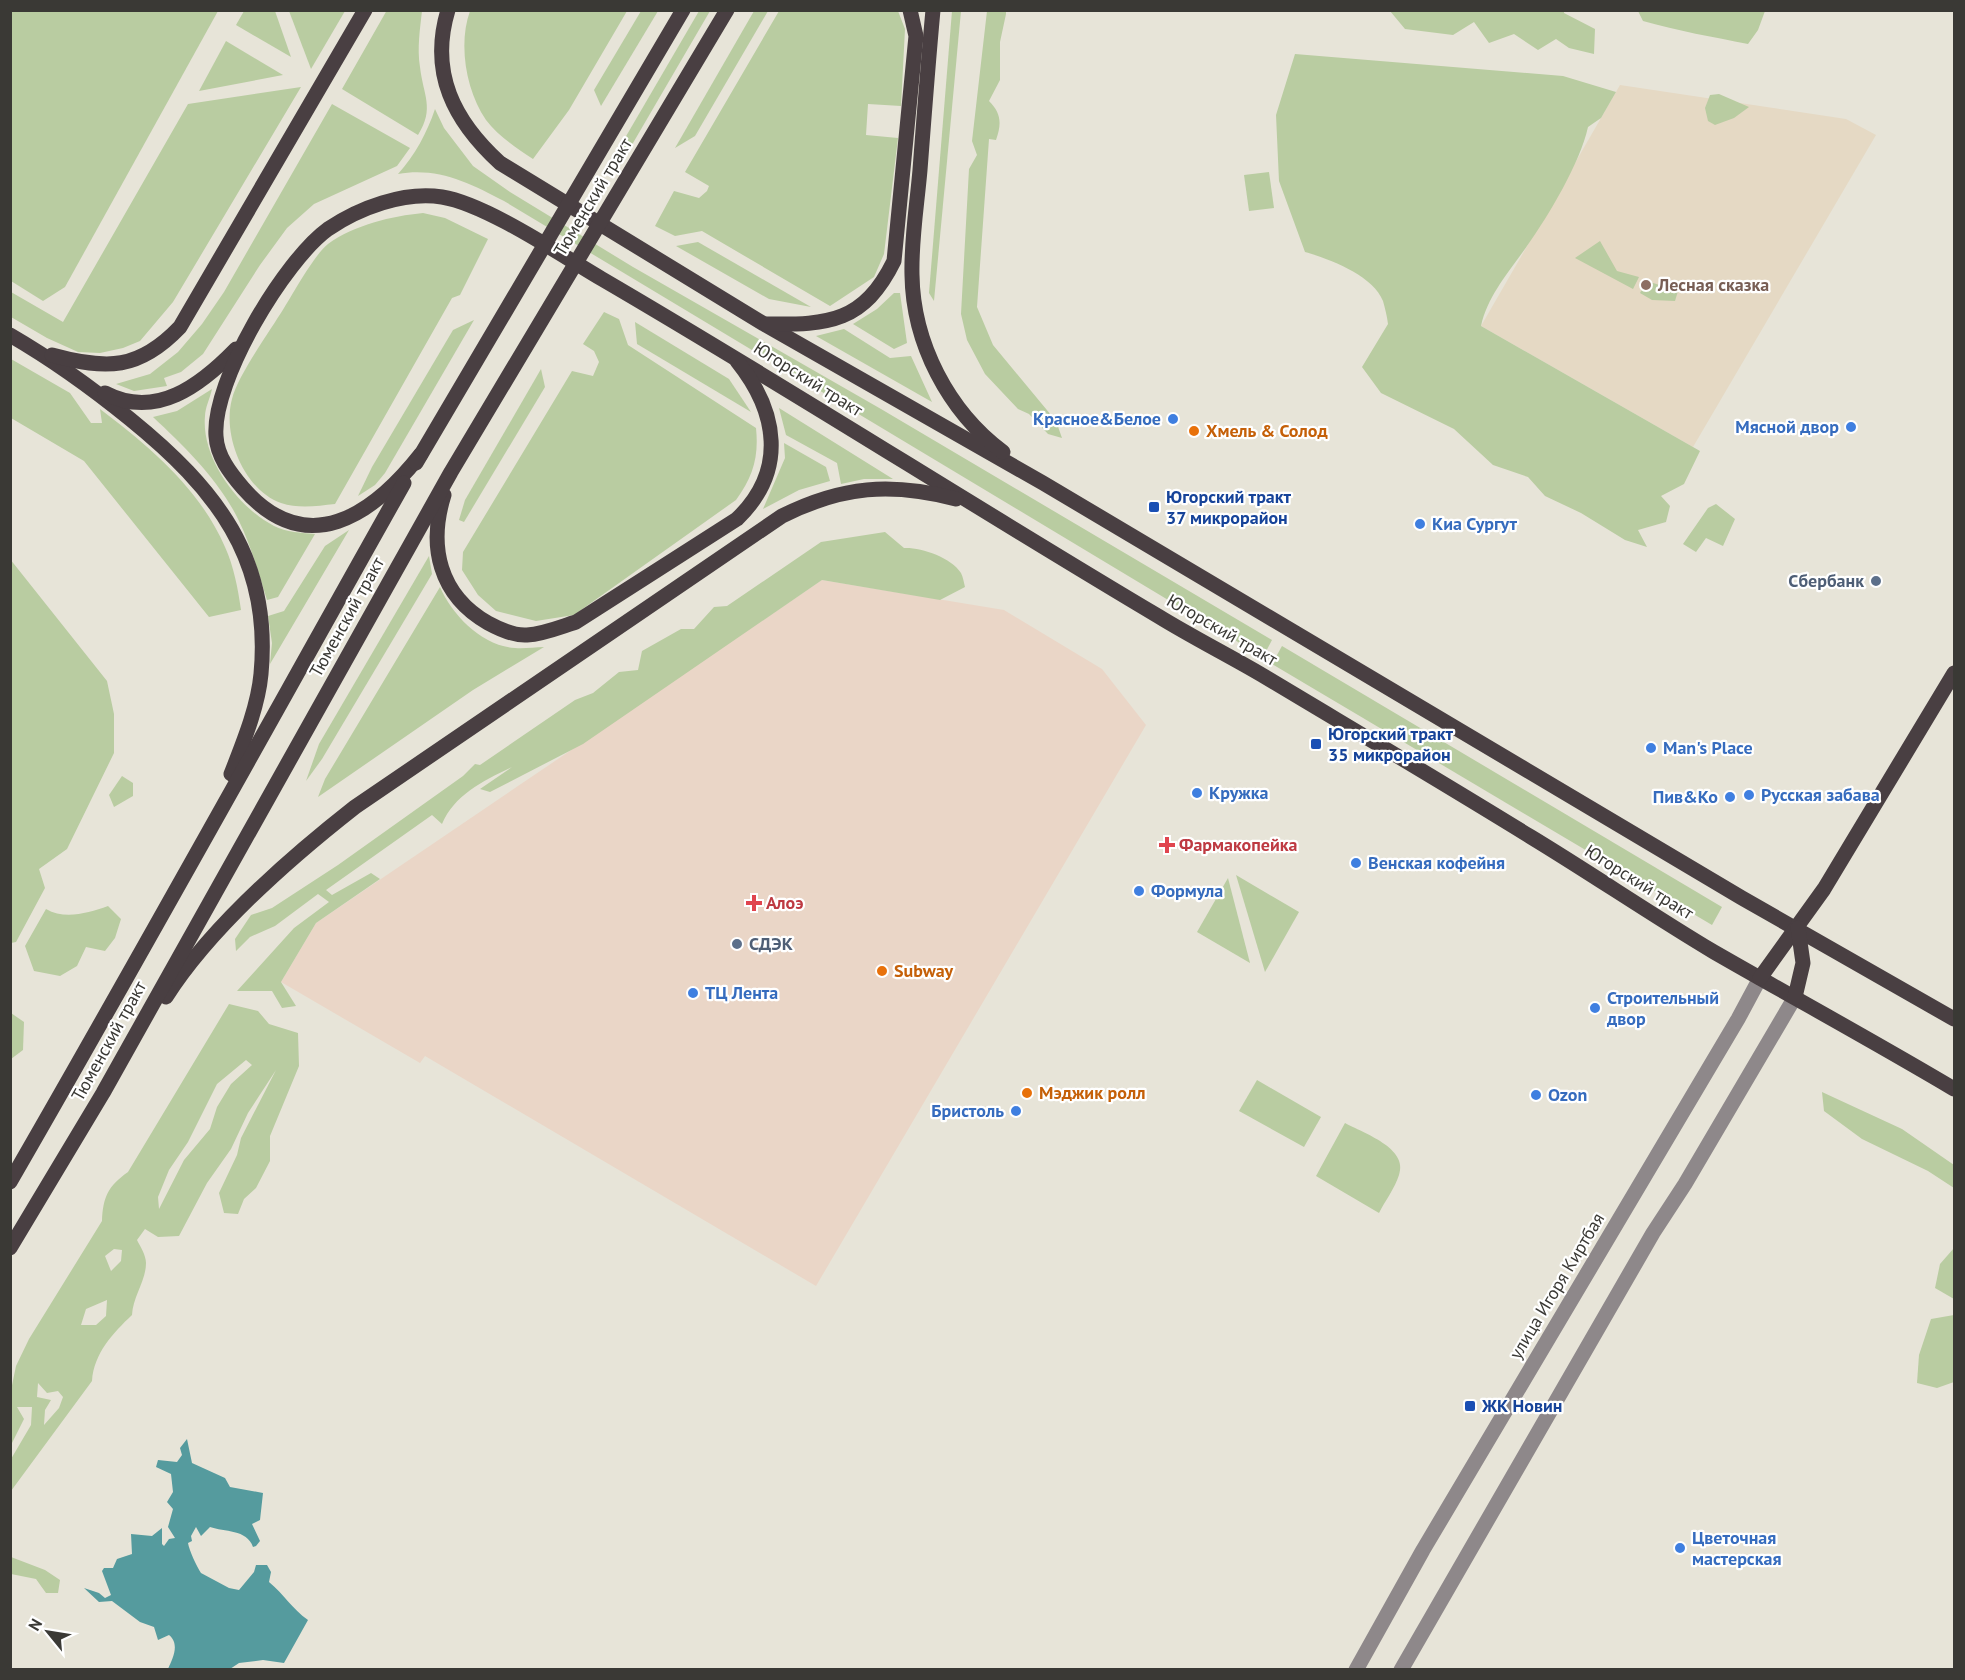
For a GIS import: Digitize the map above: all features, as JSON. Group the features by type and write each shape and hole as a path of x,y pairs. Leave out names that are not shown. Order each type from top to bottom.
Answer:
{"main road":[{"path":"38,351 87,364 117,366 150,354 166,342 180,327 366,10"},
{"name":"Югорский тракт","path":"448,10 442,62 448,95 477,142 500,162 764,324 1043,483 1742,898 1954,1019"},
{"name":"Тюменский тракт","path":"10,1182 146,946 210,827 421,454 683,10"},
{"path":"764,324 813,325 834,320 868,300 884,282 894,261 916,36 910,10"},
{"path":"933,10 913,252 914,302 928,357 954,403 994,446 1043,483"},
{"name":"Тюменский тракт","path":"10,1248 103,1093 452,472 727,11"},
{"name":"Югорский тракт","path":"244,341 301,256 323,233 349,217 406,196 441,197 470,206 731,354 971,503 1535,839 1760,978 1954,1089"},
{"path":"10,335 84,382 167,449 199,481 231,527 247,558 259,598 263,642 261,676 238,755 210,827"},
{"path":"84,382 116,398 142,403 165,400 194,387 244,341"},
{"path":"244,341 220,401 215,432 218,451 231,475 255,502 276,517 303,524 322,524 351,517 370,507 396,486 421,454"},
{"path":"452,472 438,521 438,547 440,568 462,604 500,629 525,635 549,631 576,622 738,519 752,505 765,480 772,451 771,431 761,396 731,354"},
{"path":"103,1093 172,988 219,931 319,835 364,801 782,516 813,501 862,489 926,491 971,503"},
{"name":"улица Игоря Киртбая","path":"1760,978 1778,951 1798,928 1954,673"},
{"path":"1795,997 1803,963 1798,928"}],"street":[{"name":"улица Игоря Киртбая","path":"1356,1670 1423,1550 1738,1019 1760,978"},
{"path":"1401,1670 1653,1233 1685,1184 1795,997"}],"shaded area":[{"name":"Лесная сказка","path":"1620,85 1846,119 1876,135 1693,447 1481,326"},
{"path":"822,580 1004,610 1102,669 1146,725 816,1286 425,1056 420,1063 281,982 316,923"}],"green space":[{"path":"387,10 422,11 419,53 427,109 418,135 342,89"},
{"path":"10,11 218,11 65,287 43,301 11,281"},
{"path":"244,11 275,11 291,57 236,25"},
{"path":"289,11 345,11 311,69"},
{"path":"470,11 627,11 569,110 533,159 491,126 473,95 465,52 466,24"},
{"path":"641,11 658,11 601,106 594,90"},
{"path":"699,11 710,11 619,167 611,162"},
{"path":"754,11 768,11 695,136 675,148"},
{"path":"779,11 898,11 905,29 901,106 868,104 866,135 898,138 884,254 874,277 830,306 702,231 675,236 655,226 674,191 699,198 707,191 709,186 685,172"},
{"path":"952,11 961,11 934,301 929,293"},
{"path":"987,11 1006,11 1006,14 1000,42 1000,80 989,101 998,114 1000,123 996,140 989,139 977,307 993,345 1056,421 1062,438 1048,434 1029,414 1018,409 985,374 967,340 961,314 969,169 977,155 972,141"},
{"path":"1390,11 1564,11 1595,29 1594,54 1569,48 1556,39 1538,50 1514,34 1489,43 1474,22 1453,35 1405,29"},
{"path":"1638,11 1765,11 1758,30 1748,44 1643,21"},
{"path":"226,41 283,75 199,91"},
{"path":"1295,54 1563,76 1616,92 1601,118 1588,127 1563,188 1536,233 1494,294 1481,326 1700,451 1684,484 1661,496 1670,506 1666,522 1638,530 1647,547 1625,540 1581,513 1545,496 1528,477 1493,465 1454,429 1381,393 1362,367 1388,324 1383,301 1370,283 1349,269 1305,252 1279,181 1276,115"},
{"path":"301,87 173,302 140,341 123,348 100,353 78,352 47,338 11,317 11,292 63,322 188,104"},
{"path":"1719,94 1749,107 1734,118 1715,125 1708,121 1705,108 1710,95"},
{"path":"332,104 410,148 397,166 314,204 287,228 260,265 203,354 181,372 164,378 167,386 134,391 116,384 150,374 178,352 202,324 224,292"},
{"path":"435,109 444,128 473,166 510,192 633,267 881,409 1272,640 1263,657 504,201 453,178 427,173 398,174 420,143"},
{"path":"1269,172 1274,208 1249,211 1244,175"},
{"path":"423,213 445,218 488,239 460,295 452,298 335,504 294,506 281,503 256,486 239,460 230,429 230,413 235,389 305,274 328,244 338,237 374,222"},
{"path":"1600,241 1617,271 1639,277 1633,289 1575,258"},
{"path":"698,242 811,307 769,299 676,246"},
{"path":"1647,281 1678,291 1675,301 1652,300 1640,293"},
{"path":"894,293 900,293 907,343 894,349 853,324 877,309"},
{"path":"604,312 619,319 628,345 756,428 757,448 751,475 736,500 574,615 536,621 496,611 478,595 462,570 463,552 572,371 593,376 599,362 594,351 583,344"},
{"path":"474,320 385,473 375,485 358,496 372,467 453,330"},
{"path":"635,322 729,379 751,412 637,344"},
{"path":"844,329 890,358 911,356 932,402 816,336"},
{"path":"11,359 70,393 91,423 102,423 100,409 172,470 202,506 225,547 231,562 241,610 209,617 84,461 11,418"},
{"path":"541,369 545,387 464,522 459,520 465,500"},
{"path":"212,389 205,413 205,432 209,449 225,480 248,507 274,526 289,531 315,534 278,597 267,600 243,531 222,492 189,453 153,417 177,411"},
{"path":"779,408 893,479 864,479 841,484 837,463 786,435"},
{"path":"784,443 826,467 830,481 799,490 763,509 785,458"},
{"path":"1716,504 1735,519 1723,546 1706,538 1696,552 1683,544 1708,508"},
{"path":"349,530 270,664 272,643 268,616 284,611 325,546"},
{"path":"885,532 904,548 926,551 950,562 961,573 965,587 940,600 822,580 583,744 490,792 480,789 512,767 491,777 462,797 447,814 442,824 432,815 326,890 332,895 371,873 380,879 316,923 281,982 296,1006 282,1008 272,991 237,991 294,928 329,902 318,894 275,926 250,937 236,951 235,939 251,915 272,908 338,865 463,776 475,764 480,765 575,700 593,693 619,672 638,670 642,651 681,629 694,629 714,607 727,606 821,542"},
{"path":"429,556 432,574 322,759 306,781 319,744"},
{"path":"10,559 107,681 114,714 114,753 67,849 39,869 45,888 16,942 11,943"},
{"path":"440,587 460,618 491,642 518,648 544,647 473,690 318,797 325,779"},
{"path":"1282,646 1722,907 1712,925 1272,664"},
{"path":"122,776 133,783 133,796 114,807 109,795"},
{"path":"1236,875 1299,912 1265,972"},
{"path":"1228,878 1250,963 1197,932"},
{"path":"108,906 121,919 115,938 105,951 86,947 77,966 60,976 34,971 25,946 46,909 69,915"},
{"path":"229,1004 258,1011 269,1024 298,1033 299,1066 270,1136 270,1161 256,1188 244,1199 238,1214 224,1213 219,1193 237,1155 241,1138 276,1070 248,1113 231,1149 207,1183 179,1236 158,1237 145,1229 137,1240 146,1263 132,1315 106,1344 96,1361 92,1381 11,1491 11,1459 31,1425 32,1407 17,1407 24,1419 11,1445 11,1390 16,1366 29,1339 102,1221 105,1199 111,1187 128,1172","holes":["246,1060 252,1065 231,1084 217,1107 210,1129 184,1160 159,1209 158,1197 169,1170 188,1142 217,1084","114,1249 122,1250 121,1261 111,1271 105,1256","107,1300 106,1316 96,1325 81,1325 86,1309","38,1383 47,1393 58,1391 63,1397 59,1408 44,1425 45,1410 51,1400 37,1397"]},
{"path":"11,1013 24,1022 23,1050 11,1059"},
{"path":"1257,1080 1321,1117 1304,1147 1239,1111"},
{"path":"1822,1092 1902,1129 1954,1165 1954,1188 1928,1171 1862,1139 1824,1111"},
{"path":"1345,1123 1373,1137 1391,1149 1397,1157 1400,1165 1399,1175 1379,1213 1316,1176"},
{"path":"1954,1248 1954,1299 1935,1288 1940,1264"},
{"path":"1954,1315 1954,1382 1937,1388 1917,1383 1919,1355 1931,1319"},
{"path":"11,1557 45,1570 60,1580 58,1593 46,1593 36,1579 11,1574"}],"water":[{"path":"187,1439 192,1463 225,1478 230,1487 263,1493 260,1520 252,1524 260,1541 256,1546 253,1547 246,1537 240,1534 210,1527 201,1536 196,1527 191,1536 192,1541 188,1543 201,1573 229,1588 239,1590 254,1572 256,1565 267,1565 271,1572 269,1582 308,1620 284,1663 263,1660 239,1663 230,1669 168,1669 175,1647 169,1635 158,1640 154,1627 140,1622 112,1601 99,1602 84,1588 99,1593 105,1598 111,1595 102,1571 104,1568 113,1568 117,1559 132,1554 131,1534 152,1536 162,1528 164,1546 169,1539 175,1538 168,1527 173,1509 167,1502 173,1492 171,1474 156,1467 158,1460 177,1462 182,1455 180,1448"}],"place":[{"name":"Лесная сказка","path":"1646,285"},
{"name":"Красное&Белое","path":"1173,419"},
{"name":"Мясной двор","path":"1851,427"},
{"name":"Хмель & Солод","path":"1194,431"},
{"name":"Югорский тракт 37 микрорайон","path":"1154,507"},
{"name":"Киа Сургут","path":"1420,524"},
{"name":"Сбербанк","path":"1876,581"},
{"name":"Югорский тракт 35 микрорайон","path":"1316,744"},
{"name":"Man's Place","path":"1651,748"},
{"name":"Кружка","path":"1197,793"},
{"name":"Русская забава","path":"1749,795"},
{"name":"Пив&Ко","path":"1730,797"},
{"name":"Фармакопейка","path":"1167,845"},
{"name":"Венская кофейня","path":"1356,863"},
{"name":"Формула","path":"1139,891"},
{"name":"Алоэ","path":"754,903"},
{"name":"СДЭК","path":"737,944"},
{"name":"Subway","path":"882,971"},
{"name":"ТЦ Лента","path":"693,993"},
{"name":"Строительный двор","path":"1595,1008"},
{"name":"Мэджик ролл","path":"1027,1093"},
{"name":"Ozon","path":"1536,1095"},
{"name":"Бристоль","path":"1016,1111"},
{"name":"ЖК Новин","path":"1470,1406"},
{"name":"Цветочная мастерская","path":"1680,1548"}]}
